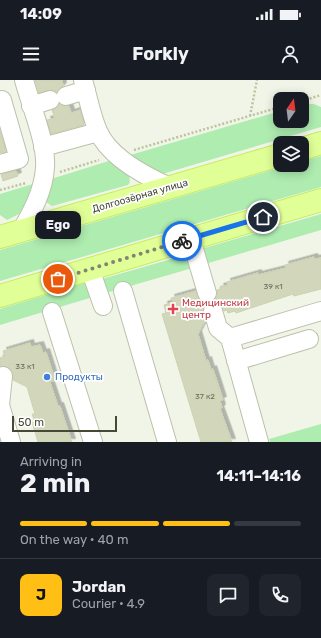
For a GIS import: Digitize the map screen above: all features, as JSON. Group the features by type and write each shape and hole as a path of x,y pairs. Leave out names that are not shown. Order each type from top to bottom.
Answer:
{"main road":[{"path":"309,147 321,143"},
{"name":"Долгоозёрная улица","path":"0,237 273,157"},
{"path":"0,296 321,200"}],"lane":[{"path":"21,231 33,210 46,168 43,147 24,80"},
{"path":"31,106 58,98 84,85 98,132 106,144 141,174 170,187"},
{"path":"0,101 2,100 19,159 0,164"},
{"path":"43,147 98,132"},
{"path":"191,239 207,293"},
{"path":"90,269 103,306"},
{"path":"123,291 167,442"},
{"path":"213,311 218,328 230,338 259,442"},
{"path":"230,338 321,311"},
{"path":"52,312 93,442"},
{"path":"236,361 309,339"},
{"path":"3,376 0,405 11,442"}],"path":[{"path":"250,116 257,80"},
{"path":"309,99 321,95"},
{"path":"0,190 273,110"}],"green space":[{"path":"309,104 314,104 321,107 321,127 291,136 273,136 273,141 159,175 127,156 273,113 273,128 309,128"},
{"path":"321,156 321,187 0,281 0,250 273,170 273,172 309,172 309,159"},
{"path":"112,160 129,176 130,182 128,185 52,206 46,202 51,179"},
{"path":"36,183 21,213 7,220 0,215 0,194"},
{"path":"321,214 321,230 205,264 201,249"},
{"path":"192,253 196,267 106,293 102,279"},
{"path":"88,282 93,297 0,325 0,309"},
{"path":"321,424 321,442 270,442 269,439"}],"building":[{"path":"35,80 62,80 63,86 57,92 52,90 39,93"},
{"path":"59,104 69,106 71,113 80,110 84,125 51,134 47,120 55,118 52,110"},
{"path":"0,131 6,152 0,153"},
{"path":"16,171 18,176 3,181 1,174"},
{"path":"314,257 315,259 321,258 321,289 294,296 293,294 236,313 235,311 228,313 227,310 224,311 220,303 214,301 217,296 217,290 221,289 220,287 228,285 227,282 258,273 258,275 286,268 285,265"},
{"path":"196,291 200,300 206,303 203,309 205,321 198,334 206,361 208,360 211,370 213,369 223,400 220,401 222,408 220,409 232,442 201,442 162,314 166,313 164,305 173,302 171,298"},
{"path":"30,343 31,347 40,345 43,353 46,352 55,380 50,382 72,442 38,442 32,422 35,422 32,414 35,414 27,387 13,380 13,372 9,368 0,366 0,358 5,356 3,351"}],"way so far":[{"path":"58,279 182,241"}],"place":[{"name":"Ego","path":"58,279"},
{"name":"Медицинский центр","path":"173,309"},
{"name":"Продукты","path":"47,377"}],"route":[{"path":"182,241 263,217"}]}
